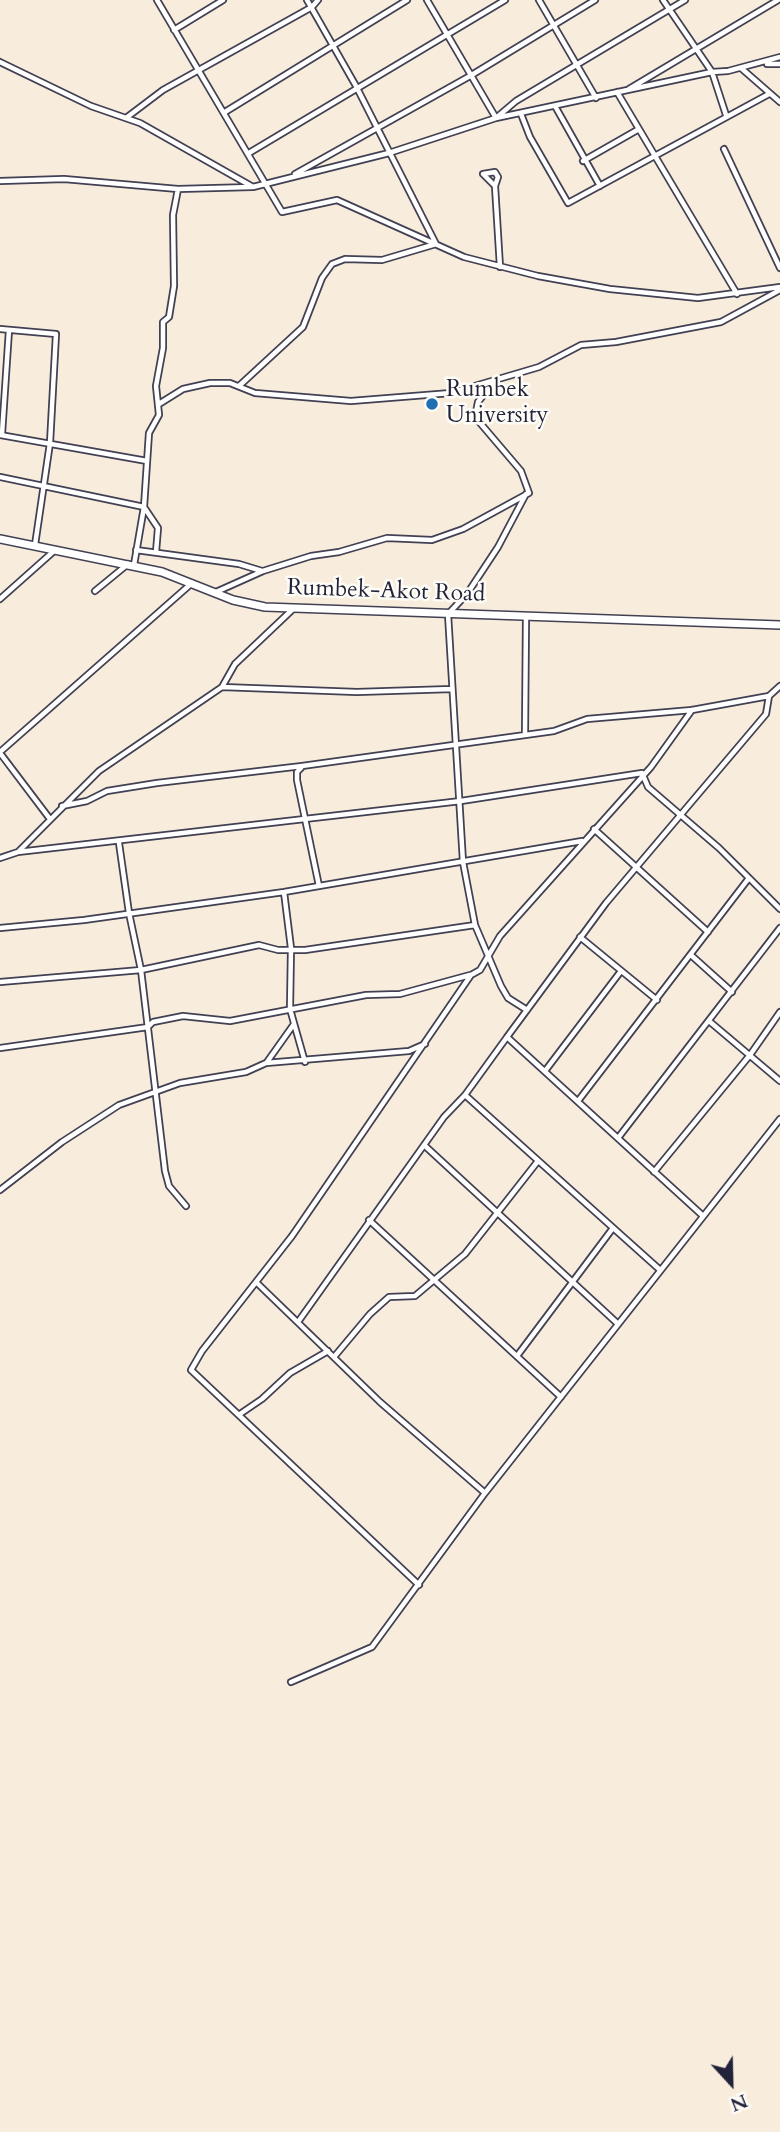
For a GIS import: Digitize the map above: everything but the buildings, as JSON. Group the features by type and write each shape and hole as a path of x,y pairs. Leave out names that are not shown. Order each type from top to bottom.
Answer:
{"main road":[{"name":"Rumbek-Akot Road","path":"0,539 131,564 192,582 250,605 293,609 780,625"}],"street":[{"path":"157,0 282,212 337,200 464,257 583,284 680,298 780,289"},
{"path":"174,30 223,0"},
{"path":"307,0 356,86 436,244"},
{"path":"126,118 163,90 312,7 318,0"},
{"path":"225,112 407,0"},
{"path":"427,0 496,118"},
{"path":"249,153 356,86 505,0"},
{"path":"539,0 596,97"},
{"path":"288,178 470,76 595,0"},
{"path":"663,0 712,72 726,116"},
{"path":"496,118 516,101 685,0"},
{"path":"629,90 778,0"},
{"path":"0,181 64,178 178,189 253,187 389,153 496,118 761,64 780,57"},
{"path":"0,62 91,106 152,129 253,187"},
{"path":"761,64 780,64"},
{"path":"741,68 780,102"},
{"path":"617,92 737,294"},
{"path":"521,114 530,137 568,203 769,94"},
{"path":"555,106 583,161 600,186"},
{"path":"583,161 639,129"},
{"path":"724,149 780,268"},
{"path":"495,186 500,267"},
{"path":"95,591 131,564 136,550 144,507 149,433 159,415 156,386 163,348 163,322 169,317 174,286 172,251 178,189"},
{"path":"238,387 303,327 322,278 332,264 345,259 382,260 436,244"},
{"path":"159,404 183,389 210,383 238,387 255,393 361,401 451,393 539,367 581,345 616,342 722,323 780,289"},
{"path":"0,329 56,334 50,443 35,545"},
{"path":"9,330 1,435 147,461"},
{"path":"494,382 478,402 475,417 521,471 529,493 467,594 448,614 463,862 475,925 508,998 527,1010"},
{"path":"0,477 144,507 158,528 156,552"},
{"path":"215,593 262,571 387,538 432,540 463,529 526,494"},
{"path":"0,599 56,549"},
{"path":"136,550 239,564 262,571"},
{"path":"50,819 0,753 192,582"},
{"path":"18,852 61,806 99,772 222,687 235,664 293,609"},
{"path":"525,734 526,616"},
{"path":"61,806 120,789 554,731 587,719 692,710 769,696 780,686"},
{"path":"222,687 358,692 452,689"},
{"path":"298,1322 369,1220 424,1145 465,1096 580,937 635,867 766,714 769,696"},
{"path":"0,1048 148,1027 153,1022 183,1016 230,1021 366,995 400,994 471,975 480,970 500,936 650,767 692,710"},
{"path":"302,766 297,772 297,780 319,886"},
{"path":"642,773 648,787 679,816 691,822 780,909"},
{"path":"0,858 18,852 119,843 461,801 642,773"},
{"path":"594,829 708,932"},
{"path":"0,928 129,914 284,892 583,841"},
{"path":"119,843 129,914 141,970 164,1171 169,1186 186,1206"},
{"path":"578,1101 692,956 749,878"},
{"path":"284,892 291,948 290,1009 305,1062"},
{"path":"0,982 141,970 259,945 278,950 305,950 475,925"},
{"path":"618,1139 780,928"},
{"path":"580,937 657,999"},
{"path":"692,956 732,992"},
{"path":"545,1071 621,971"},
{"path":"419,1585 337,1511 240,1414 191,1370 202,1351 292,1236 427,1043 471,975"},
{"path":"654,1172 751,1055 780,1013"},
{"path":"709,1021 780,1081"},
{"path":"267,1063 295,1023"},
{"path":"507,1037 702,1215"},
{"path":"0,1190 62,1142 119,1105 180,1083 246,1072 267,1063 305,1062 409,1051 427,1043"},
{"path":"465,1096 659,1269"},
{"path":"290,1682 372,1647 485,1493 659,1269 780,1119"},
{"path":"424,1145 617,1323"},
{"path":"334,1357 370,1314 389,1297 415,1296 465,1254 538,1161"},
{"path":"369,1220 561,1398"},
{"path":"516,1356 613,1228"},
{"path":"256,1282 334,1357 485,1493"},
{"path":"240,1414 255,1405 290,1373 328,1351"}],"place":[{"name":"Rumbek University","path":"432,404"}]}
